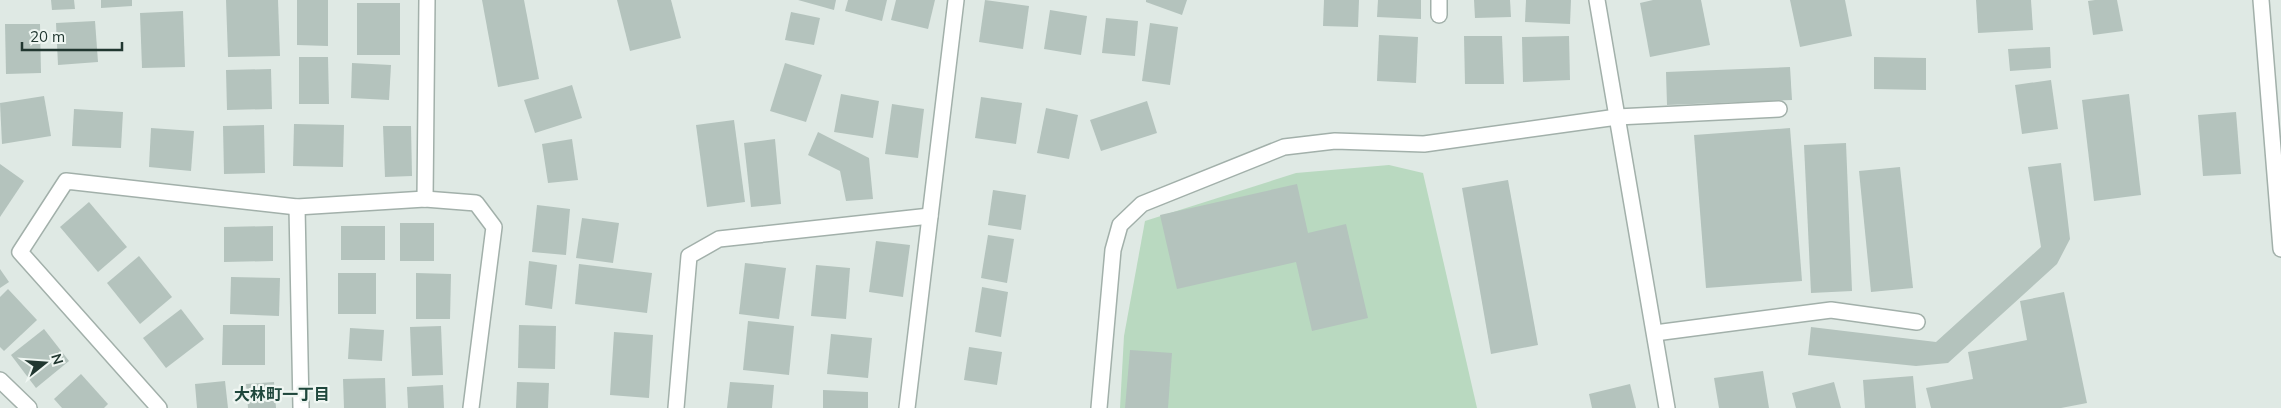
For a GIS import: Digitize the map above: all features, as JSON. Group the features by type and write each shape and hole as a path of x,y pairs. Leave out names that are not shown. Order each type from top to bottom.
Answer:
{"street":[{"path":"425,199 427,0"},
{"path":"907,408 956,0"},
{"path":"1597,0 1667,408"},
{"path":"2261,0 2281,249"},
{"path":"1099,408 1113,250 1120,225 1142,204 1284,147 1335,141 1424,144 1617,117 1779,109"},
{"path":"160,408 20,252 66,181 297,207 425,199 476,203 494,227 471,408"},
{"path":"297,207 302,408"},
{"path":"676,408 689,256 719,239 930,216"},
{"path":"1655,333 1831,310 1917,322"},
{"path":"0,380 29,408"}],"green space":[{"path":"1389,165 1423,173 1477,408 1120,408 1124,336 1145,221 1296,173"}],"building":[{"path":"51,0 74,0 75,9 52,10"},
{"path":"101,0 132,0 132,6 101,8"},
{"path":"226,0 278,0 280,56 228,57"},
{"path":"297,0 328,0 328,46 297,45"},
{"path":"482,0 524,0 539,79 498,87"},
{"path":"617,0 671,0 681,38 630,51"},
{"path":"798,0 836,0 834,10"},
{"path":"848,0 887,0 882,21 845,11"},
{"path":"896,0 935,0 928,29 891,20"},
{"path":"985,0 1029,6 1023,49 979,42"},
{"path":"1146,0 1187,0 1182,15 1146,2"},
{"path":"1324,0 1359,0 1358,27 1323,26"},
{"path":"1378,0 1421,0 1421,19 1377,17"},
{"path":"1474,0 1510,0 1511,17 1475,18"},
{"path":"1526,0 1571,0 1570,24 1525,22"},
{"path":"1653,0 1701,0 1710,45 1650,57 1640,3"},
{"path":"1790,0 1845,0 1852,36 1800,47"},
{"path":"1976,0 2031,0 2033,30 1978,33"},
{"path":"2117,0 2123,31 2093,35 2088,1"},
{"path":"357,3 400,3 400,55 357,55"},
{"path":"1050,10 1087,16 1081,55 1044,49"},
{"path":"183,11 185,67 142,68 140,13"},
{"path":"791,12 820,18 814,45 785,40"},
{"path":"1106,18 1138,21 1135,56 1102,53"},
{"path":"95,21 98,62 58,65 56,23"},
{"path":"1150,23 1178,27 1170,85 1142,81"},
{"path":"5,24 40,24 41,73 6,74"},
{"path":"1379,35 1418,37 1416,83 1377,81"},
{"path":"1464,36 1502,36 1504,84 1465,84"},
{"path":"1569,36 1570,80 1523,82 1522,37"},
{"path":"2050,47 2051,68 2010,71 2008,49"},
{"path":"299,57 328,57 329,104 299,104"},
{"path":"1874,57 1926,58 1926,90 1874,89"},
{"path":"352,63 391,65 389,100 351,98"},
{"path":"785,63 822,75 806,122 770,111"},
{"path":"1790,67 1792,100 1667,105 1666,72"},
{"path":"271,69 272,109 227,110 226,70"},
{"path":"2051,80 2058,129 2022,134 2015,85"},
{"path":"572,85 582,118 535,133 524,100"},
{"path":"841,94 879,101 873,138 834,132"},
{"path":"2129,94 2141,195 2094,201 2082,100"},
{"path":"44,96 51,136 2,144 0,103"},
{"path":"981,97 1022,103 1016,144 975,138"},
{"path":"1147,101 1157,133 1101,151 1090,120"},
{"path":"892,104 924,109 918,158 885,154"},
{"path":"1046,108 1078,115 1069,159 1037,153"},
{"path":"74,109 123,112 121,148 72,146"},
{"path":"2236,112 2241,174 2203,176 2198,115"},
{"path":"734,120 745,202 707,207 696,125"},
{"path":"294,124 344,125 343,167 293,166"},
{"path":"264,125 265,173 224,174 223,126"},
{"path":"383,126 411,126 412,176 385,177"},
{"path":"151,128 194,131 191,171 149,167"},
{"path":"1790,128 1802,281 1706,288 1694,135"},
{"path":"818,132 869,158 873,199 846,201 840,171 808,155"},
{"path":"572,139 578,180 548,183 542,144"},
{"path":"775,139 781,204 751,207 744,143"},
{"path":"1846,143 1852,291 1811,293 1804,145"},
{"path":"2061,163 2070,239 2057,264 1948,363 1916,366 1808,355 1811,327 1936,342 2041,247 2028,167"},
{"path":"0,164 24,181 0,217"},
{"path":"1900,167 1913,288 1871,292 1859,171"},
{"path":"1508,180 1538,345 1491,354 1462,188"},
{"path":"1297,184 1308,233 1346,224 1368,318 1312,331 1296,262 1177,289 1160,215"},
{"path":"993,190 1026,195 1021,230 988,225"},
{"path":"89,202 127,247 98,272 60,227"},
{"path":"537,205 570,209 566,255 532,252"},
{"path":"582,218 619,223 613,263 576,258"},
{"path":"400,223 434,223 434,261 400,261"},
{"path":"273,226 273,261 224,262 224,227"},
{"path":"341,226 385,226 385,260 341,260"},
{"path":"988,235 1014,239 1007,283 981,278"},
{"path":"876,241 910,245 903,297 869,292"},
{"path":"139,256 172,297 140,324 107,283"},
{"path":"529,261 557,265 552,309 525,305"},
{"path":"745,263 786,268 779,319 739,314"},
{"path":"579,264 652,273 647,313 575,304"},
{"path":"816,265 850,268 846,319 811,316"},
{"path":"0,269 9,282 0,288"},
{"path":"338,273 376,273 376,314 338,314"},
{"path":"416,273 451,274 450,319 416,319"},
{"path":"231,277 280,278 279,316 230,314"},
{"path":"982,287 1008,292 1001,337 975,332"},
{"path":"8,289 37,320 4,351 0,347 0,297"},
{"path":"2064,292 2087,403 2061,408 1931,408 1926,388 1973,379 1968,352 2027,340 2020,301"},
{"path":"181,309 204,339 166,368 143,338"},
{"path":"748,321 794,326 789,375 743,370"},
{"path":"223,325 265,325 265,365 222,365"},
{"path":"519,325 556,326 555,369 518,368"},
{"path":"441,326 443,375 412,376 410,327"},
{"path":"350,328 384,330 382,361 348,359"},
{"path":"44,329 69,361 36,388 11,355"},
{"path":"614,332 653,335 649,398 610,395"},
{"path":"831,334 872,338 868,378 827,374"},
{"path":"969,347 1002,352 997,385 964,380"},
{"path":"1130,350 1172,353 1168,408 1125,408"},
{"path":"1763,371 1769,408 1719,408 1714,378"},
{"path":"81,374 108,404 104,408 62,408 54,399"},
{"path":"1913,376 1916,408 1865,408 1863,380"},
{"path":"385,378 386,408 344,408 343,379"},
{"path":"225,381 228,408 197,408 195,384"},
{"path":"274,382 276,408 248,408 246,384"},
{"path":"517,382 549,383 548,408 516,408"},
{"path":"730,382 774,385 772,408 727,408"},
{"path":"1834,382 1841,408 1796,408 1792,393"},
{"path":"1630,384 1636,408 1592,408 1589,394"},
{"path":"443,385 444,408 408,408 407,387"},
{"path":"823,390 868,392 868,408 823,408"}],"district":[{"name":"大林町一丁目","path":"282,394"}]}
